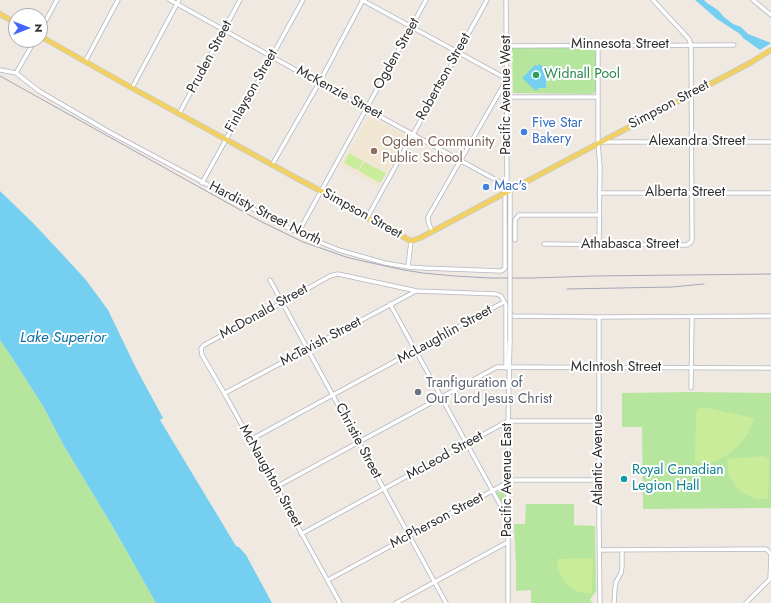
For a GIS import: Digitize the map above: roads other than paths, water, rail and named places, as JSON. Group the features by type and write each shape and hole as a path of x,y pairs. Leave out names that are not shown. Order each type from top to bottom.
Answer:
{"main road":[{"name":"Simpson Street","path":"48,41 321,191 367,218 400,236 411,240 420,238 508,189 691,94 771,50"}],"street":[{"path":"48,16 57,0"},
{"path":"85,62 118,0"},
{"name":"McKenzie Street","path":"170,0 178,2 224,30 460,160 508,189"},
{"name":"Pruden Street","path":"179,114 240,0"},
{"name":"Finlayson Street","path":"202,183 303,0"},
{"path":"272,165 319,83 363,0 507,78 428,217 432,231"},
{"name":"Ogden Street","path":"298,233 426,0"},
{"name":"Robertson Street","path":"367,218 487,0"},
{"name":"Pacific Avenue West","path":"506,0 508,189"},
{"path":"653,0 689,39 691,45 691,193"},
{"path":"753,0 771,15"},
{"path":"132,88 178,2"},
{"name":"Minnesota Street","path":"507,46 734,45"},
{"path":"598,46 598,142 600,168 599,245"},
{"path":"0,70 16,72 30,48"},
{"name":"Hardisty Street North","path":"16,72 39,92 202,183 298,233 335,248 385,262 408,267 503,270 505,268 508,189"},
{"path":"507,97 598,97"},
{"name":"Alexandra Street","path":"598,142 771,142"},
{"name":"Pacific Avenue East","path":"508,189 510,221 510,342 508,368 508,603"},
{"name":"Athabasca Street","path":"544,244 689,244 692,240 691,193"},
{"name":"Alberta Street","path":"599,194 771,193"},
{"path":"515,240 515,220 519,215 599,214"},
{"path":"408,267 411,240"},
{"name":"McDonald Street","path":"201,349 208,342 334,274 417,290"},
{"name":"Christie Street","path":"270,280 446,603"},
{"path":"417,290 496,294 501,296 505,304 508,368"},
{"name":"McTavish Street","path":"224,393 417,290"},
{"path":"390,304 508,518"},
{"name":"McLaughlin Street","path":"250,440 416,350 505,304 512,316 771,316"},
{"name":"Atlantic Avenue","path":"599,317 600,603"},
{"path":"691,388 692,317"},
{"name":"McNaughton Street","path":"201,349 202,355 340,603"},
{"name":"McIntosh Street","path":"276,487 497,367 771,368"},
{"name":"McLeod Street","path":"301,534 508,421 599,421"},
{"name":"McPherson Street","path":"328,580 513,480 599,480"},
{"path":"396,603 508,542"},
{"path":"600,550 766,549 771,554 770,579 746,603"},
{"path":"614,603 614,588 622,567 622,550"}],"water":[{"path":"695,0 704,0 718,10 733,24 741,27 748,34 771,43 760,50 743,38 740,34 717,19"},
{"name":"Widnall Pool","path":"539,64 544,67 545,65 550,70 548,72 548,79 546,79 546,88 539,88 536,91 522,78 535,65 538,66"},
{"name":"Lake Superior","path":"0,191 33,223 86,280 108,310 136,368 163,418 160,420 236,546 239,547 246,555 272,603 156,603 113,527 64,446 43,406 0,340"}],"railway":[{"path":"0,76 260,221 303,242 346,257 423,273 490,278 771,274"},
{"path":"567,289 672,287 704,284"}],"place":[{"name":"Widnall Pool","path":"536,75"},
{"name":"Five Star Bakery","path":"524,132"},
{"name":"Ogden Community Public School","path":"374,151"},
{"name":"Mac's","path":"486,187"},
{"name":"Tranfiguration of Our Lord Jesus Christ","path":"418,392"},
{"name":"Royal Canadian Legion Hall","path":"624,479"}]}
